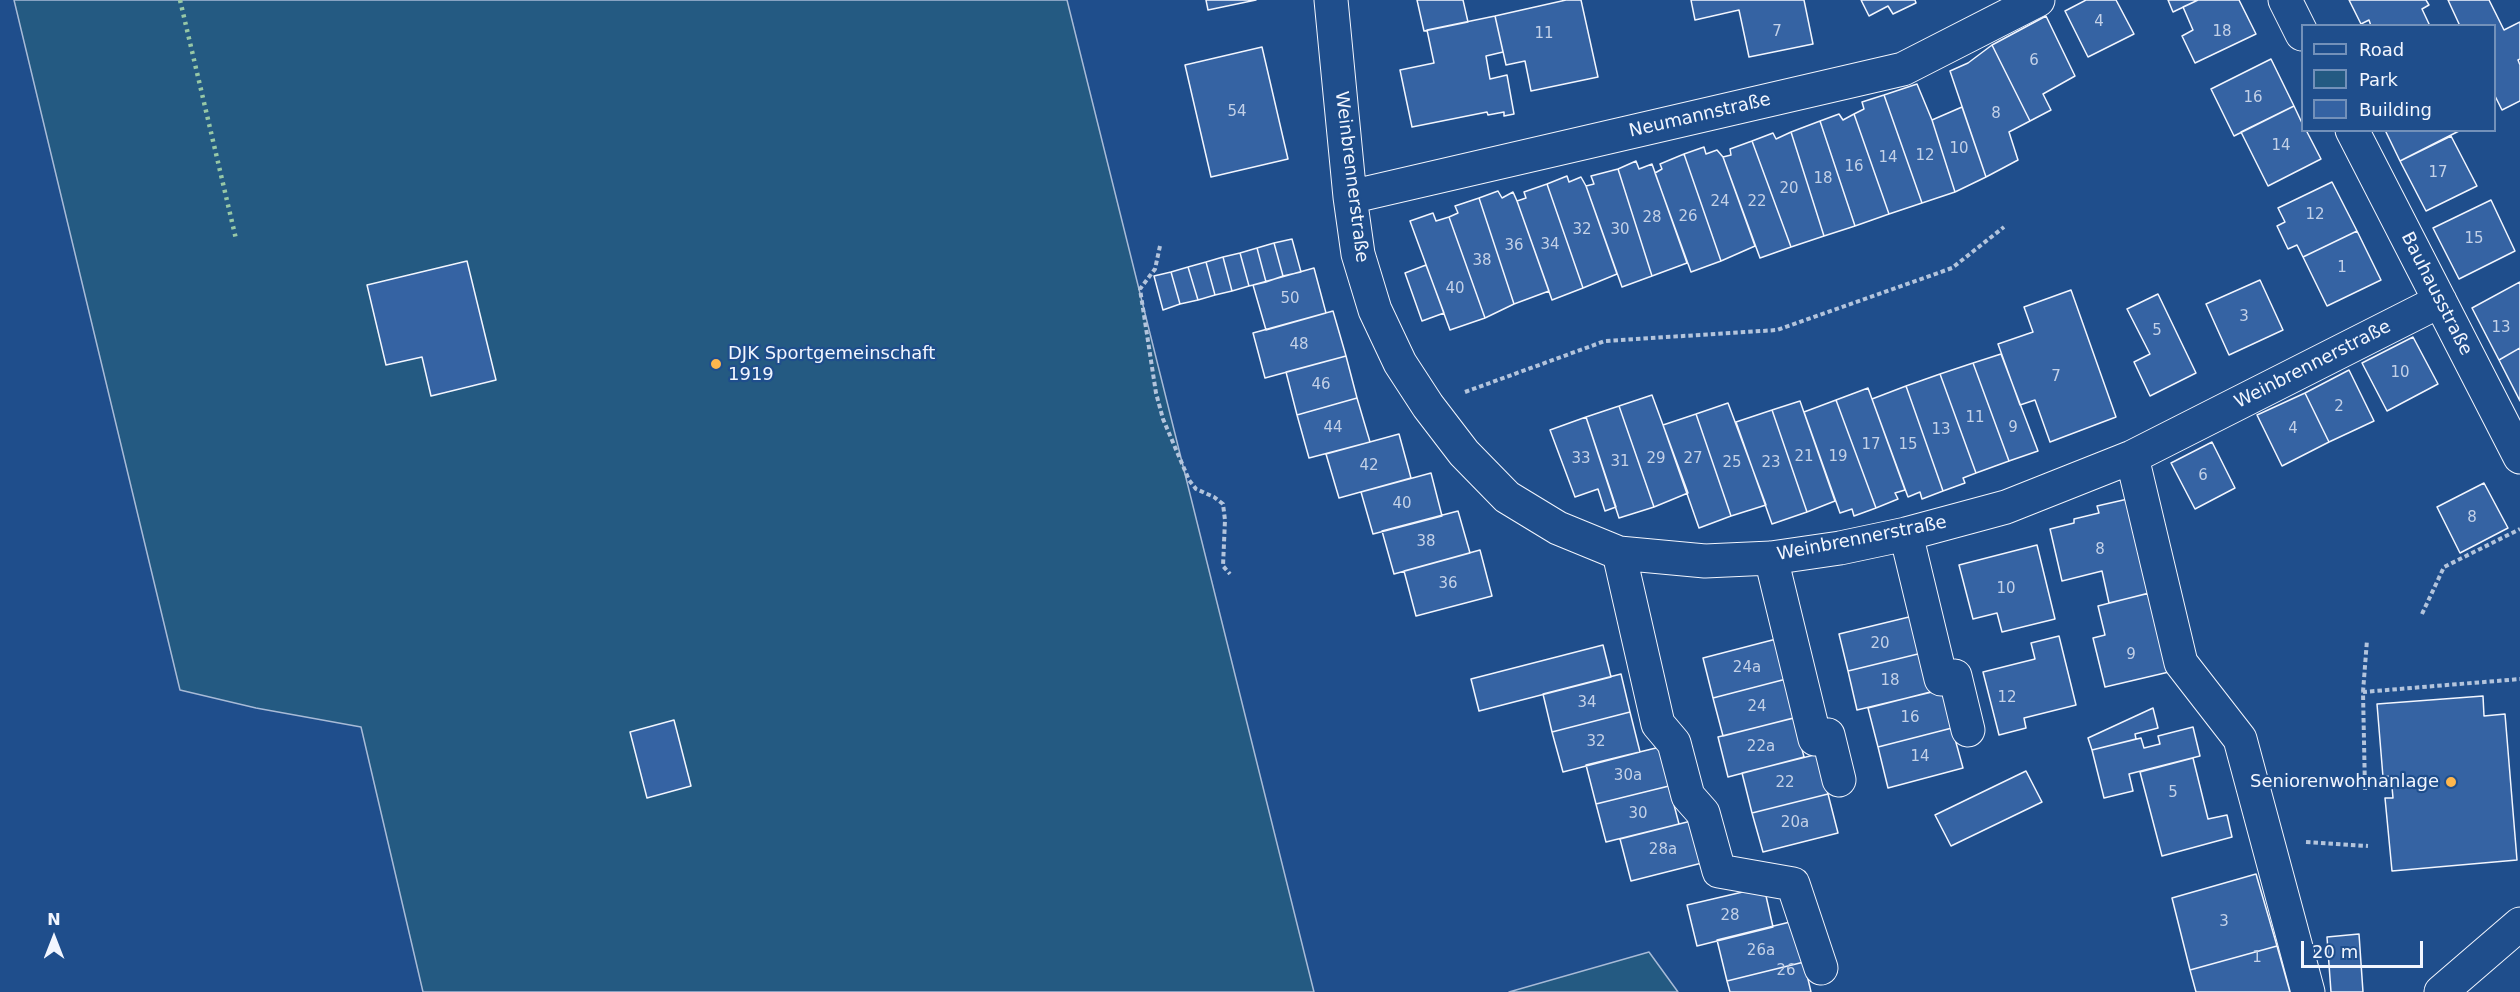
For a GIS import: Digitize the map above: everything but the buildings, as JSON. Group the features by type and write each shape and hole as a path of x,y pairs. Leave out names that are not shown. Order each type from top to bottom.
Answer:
{"street":[{"name":"Weinbrennerstraße","path":"1331,0 1350,197 1358,254 1375,310 1400,363 1428,406 1464,453 1507,497 1558,528 1618,553 1705,561 1771,558 1840,548 1906,534 2006,507 2132,457 2440,301"},
{"name":"Neumannstraße","path":"1350,197 1903,69 2038,0"},
{"path":"2285,0 2301,32"},
{"name":"Bauhausstraße","path":"2353,132 2520,457"},
{"path":"2132,457 2181,663 2240,739 2308,992"},
{"path":"1906,534 1941,680 1955,676 1968,730"},
{"path":"1618,553 1658,724 1674,743 1688,796 1703,813 1719,871 1793,884 1821,968"},
{"path":"1771,558 1815,739 1828,735 1839,780"},
{"path":"2441,992 2520,924"}],"path":[{"path":"1428,406 1605,341 1777,330 1952,268 2004,227"},
{"path":"1160,246 1155,269 1140,289 1156,393 1163,419 1189,480 1196,489 1223,504 1225,520 1223,566 1230,574"},
{"path":"2422,614 2444,567 2520,529"},
{"path":"2365,790 2363,692 2367,640"},
{"path":"2363,692 2520,679"},
{"path":"2266,839 2368,846"}],"green space":[{"name":"DJK Sportgemeinschaft 1919","path":"14,0 1067,0 1314,992 423,992 361,727 256,708 180,690"},
{"path":"1649,952 1678,992 1509,992"}],"hedge":[{"path":"180,0 236,239"}],"place":[{"name":"DJK Sportgemeinschaft 1919","path":"716,364"},
{"name":"Seniorenwohnanlage","path":"2451,782"}]}
